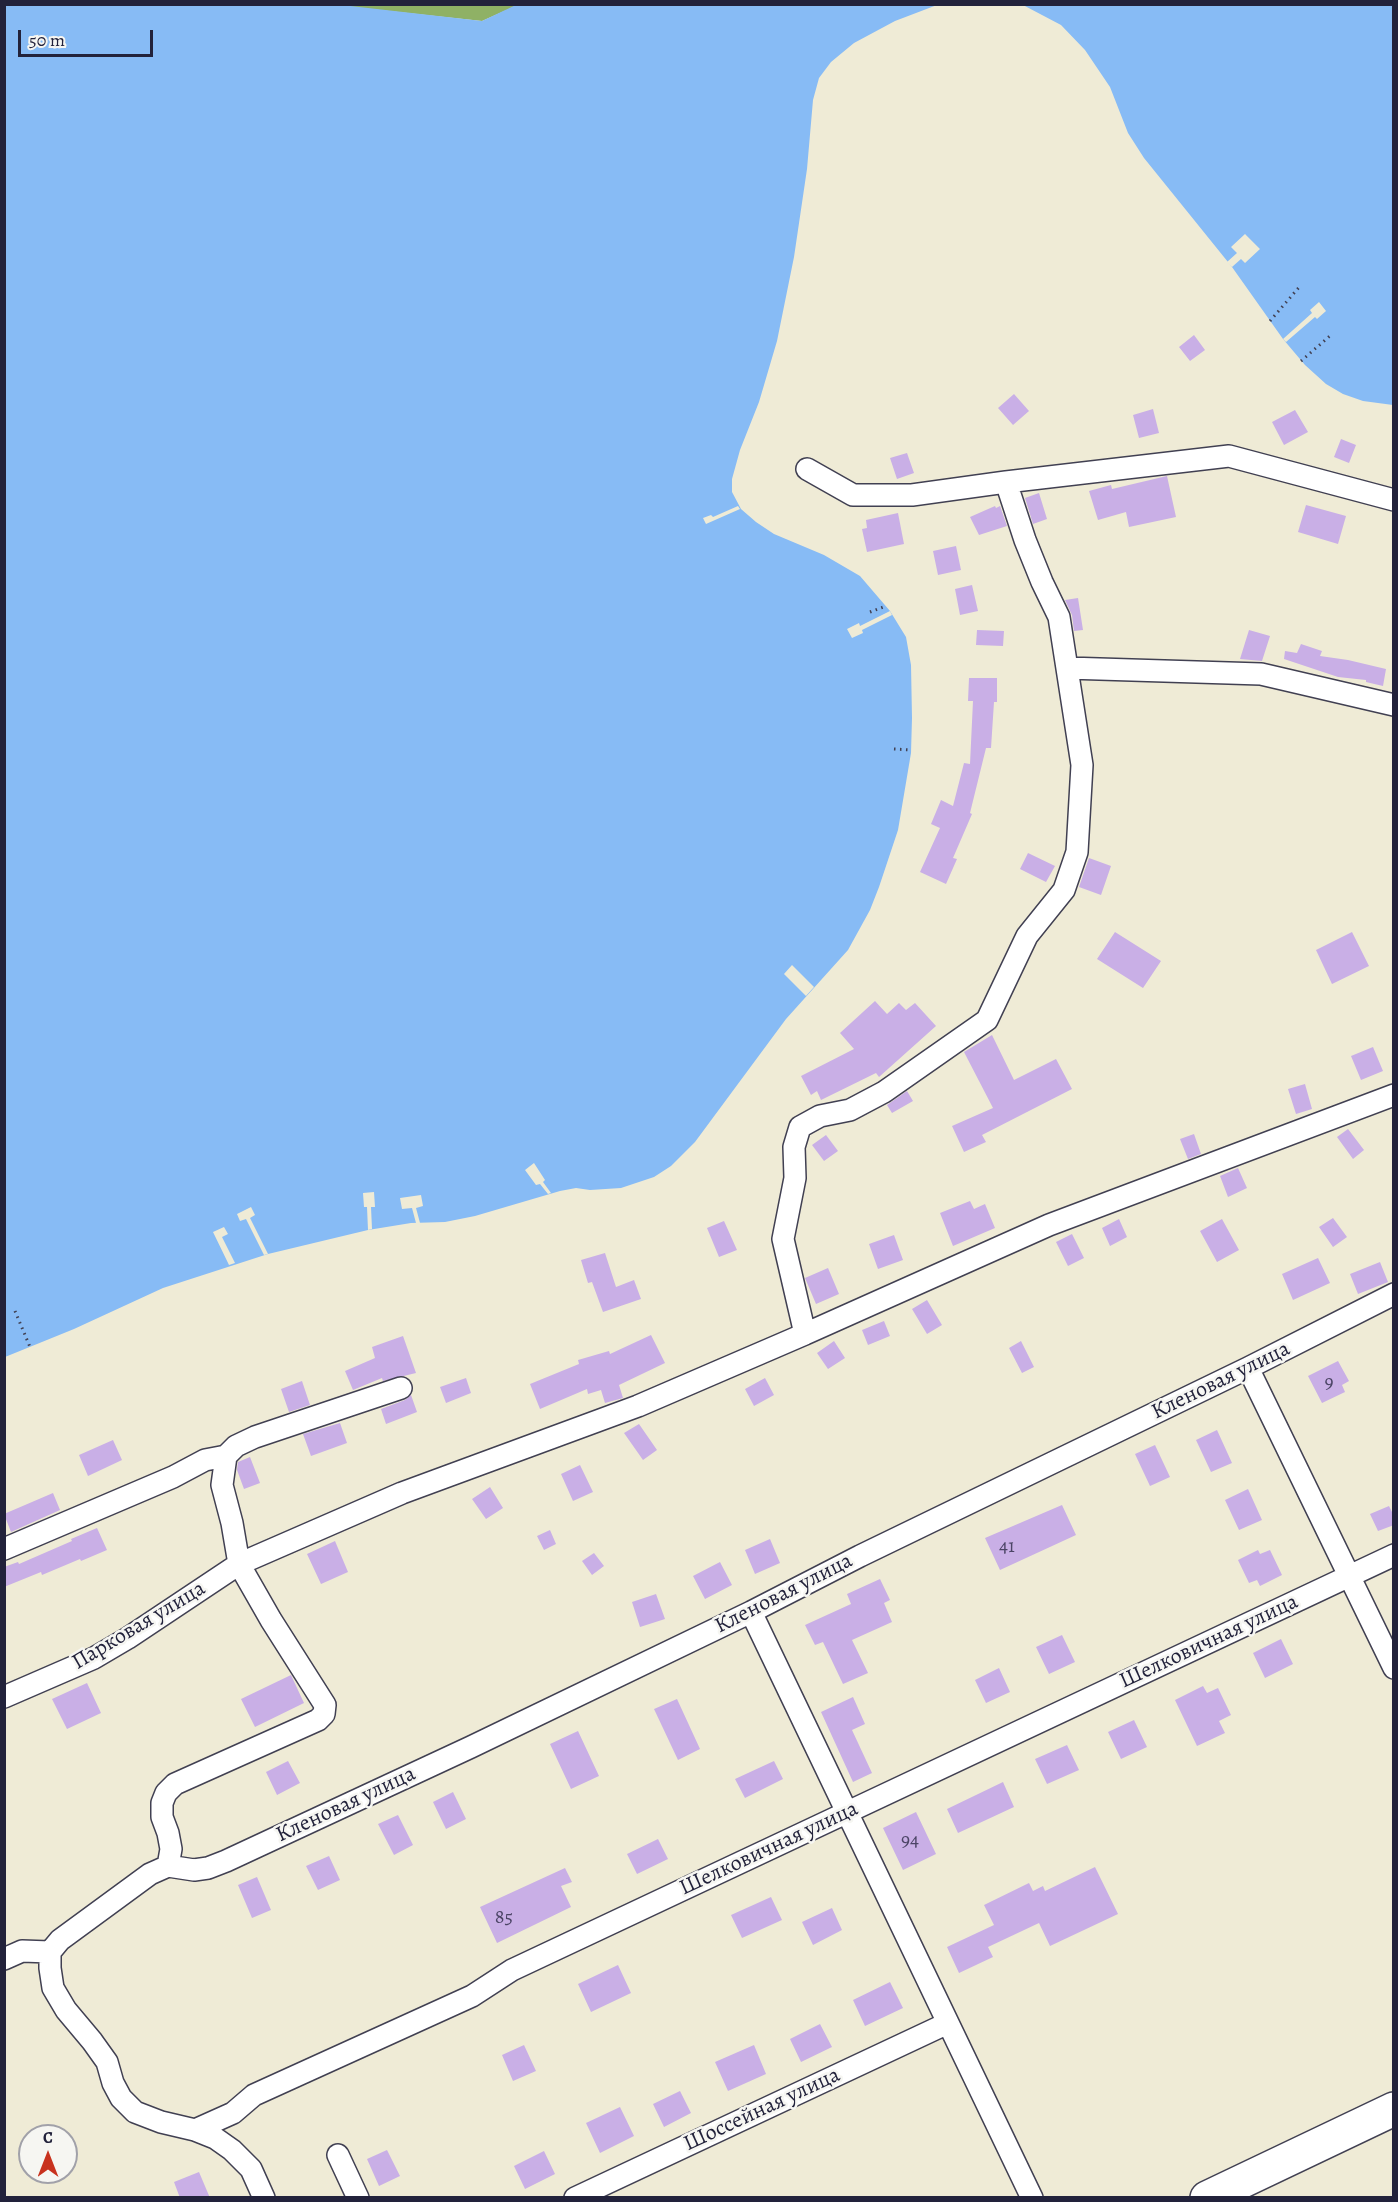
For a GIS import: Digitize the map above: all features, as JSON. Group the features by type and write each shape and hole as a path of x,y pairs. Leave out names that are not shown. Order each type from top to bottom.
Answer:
{"main road":[{"path":"1207,2198 1394,2109"}],"street":[{"path":"807,469 853,495 912,495 1229,456 1394,500"},
{"path":"806,1334 783,1239 795,1178 794,1147 800,1127 820,1116 850,1110 884,1092 987,1020 1027,936 1064,890 1077,852 1082,765 1059,617 1025,540 1006,482"},
{"path":"1067,668 1261,674 1394,705"},
{"name":"Парковая улица","path":"4,1697 94,1658 239,1564 402,1493 638,1406 806,1334 1049,1225 1394,1095"},
{"name":"Кленовая улица","path":"168,1866 194,1870 208,1868 226,1861 471,1747 752,1612 860,1556 1248,1368 1394,1294"},
{"path":"1248,1368 1394,1668"},
{"path":"4,1549 173,1477 205,1460 225,1456 236,1446 255,1437 401,1388"},
{"path":"225,1456 222,1485 239,1564 270,1620 326,1705 324,1714 318,1720 175,1784 166,1793 162,1803 162,1817 171,1849 168,1866 150,1874 60,1940 50,1952 50,1968 53,1988 66,2010 107,2062 113,2083 121,2098 135,2112 215,2138 232,2150 251,2169 264,2198"},
{"name":"Шелковичная улица","path":"195,2130 233,2113 254,2094 472,1996 512,1970 1394,1555"},
{"path":"752,1612 1032,2198"},
{"path":"4,1959 22,1951 50,1952"},
{"name":"Шоссейная улица","path":"575,2198 948,2023"},
{"path":"338,2155 358,2198"}],"path":[{"path":"1270,321 1301,285"},
{"path":"1301,361 1331,334"},
{"path":"870,612 886,606"},
{"path":"894,749 911,750"},
{"path":"15,1311 30,1347"}],"green space":[{"path":"333,5 518,5 482,21"}],"water":[{"path":"333,4 482,21 518,4 937,5 895,21 854,43 831,62 819,78 813,100 807,169 794,257 777,341 732,479 732,492 741,509 774,534 824,555 860,576 890,611 906,637 911,665 911,753 898,830 870,910 848,950 786,1019 695,1142 671,1166 654,1177 621,1188 590,1190 576,1188 560,1191 475,1216 445,1222 411,1223 368,1230 268,1254 163,1288 74,1329 5,1357 4,5"},
{"path":"1023,5 1393,5 1393,405 1363,401 1343,394 1326,384 1305,365 1283,339 1232,267 1144,158 1128,133 1110,87 1085,50 1061,25"}],"pier":[{"path":"1245,234 1260,249 1245,263 1241,259 1232,267 1227,262 1237,253 1231,247"},
{"path":"1319,302 1326,311 1317,319 1315,317 1286,342 1283,339 1312,313 1310,310"},
{"path":"738,506 740,509 706,524 703,518 711,515 713,517"},
{"path":"890,611 892,615 862,630 863,633 852,638 847,629 859,623 860,626"},
{"path":"792,965 814,987 806,996 784,974"},
{"path":"534,1163 551,1193 548,1194 540,1184 536,1185 525,1170"},
{"path":"374,1192 375,1207 371,1207 372,1229 368,1230 367,1207 364,1207 363,1193"},
{"path":"421,1195 423,1206 416,1208 420,1223 416,1223 412,1208 402,1209 400,1198"},
{"path":"251,1207 255,1215 250,1218 268,1254 264,1255 246,1219 240,1221 237,1214"},
{"path":"224,1227 228,1234 222,1237 235,1263 229,1265 213,1232"}],"building":[{"path":"1194,335 1205,350 1190,361 1179,347"},
{"path":"1014,394 1029,411 1013,425 998,408"},
{"path":"1153,409 1159,433 1139,438 1133,415"},
{"path":"1295,410 1308,432 1284,445 1272,422"},
{"path":"1341,439 1356,445 1349,463 1334,457"},
{"path":"907,453 914,473 897,479 890,458"},
{"path":"1167,476 1176,517 1129,527 1126,512 1098,520 1089,491 1111,485 1112,489"},
{"path":"1039,493 1047,519 1033,524 1025,498"},
{"path":"1306,505 1346,516 1338,544 1298,532"},
{"path":"995,506 996,508 1000,506 1007,526 979,535 970,517"},
{"path":"898,513 904,544 867,552 862,529 867,528 866,520"},
{"path":"956,546 961,570 938,575 933,551"},
{"path":"972,585 978,611 960,615 955,589"},
{"path":"1078,598 1083,630 1074,631 1072,615 1065,600"},
{"path":"977,630 1004,631 1003,646 976,645"},
{"path":"1249,630 1270,636 1262,661 1240,659"},
{"path":"1301,644 1322,651 1320,656 1386,669 1383,686 1366,682 1366,680 1338,677 1284,659 1285,651 1297,653"},
{"path":"969,678 997,678 997,702 994,702 991,748 986,748 970,813 972,814 953,858 957,859 946,884 920,872 940,828 931,824 941,800 953,806 964,763 970,764 973,701 968,701"},
{"path":"1028,853 1055,866 1046,882 1020,869"},
{"path":"1089,858 1111,866 1101,895 1079,887"},
{"path":"1115,932 1161,961 1143,988 1097,959"},
{"path":"1352,932 1369,966 1332,984 1316,950"},
{"path":"875,1001 887,1014 899,1003 906,1010 915,1003 936,1026 879,1077 876,1073 821,1100 817,1091 811,1095 801,1076 854,1049 840,1033"},
{"path":"992,1035 1014,1080 1056,1059 1072,1089 982,1135 986,1142 964,1152 952,1126 993,1108 964,1052"},
{"path":"1373,1047 1383,1071 1361,1080 1351,1056"},
{"path":"1305,1084 1312,1109 1296,1114 1288,1089"},
{"path":"907,1091 913,1101 892,1113 887,1105"},
{"path":"1348,1129 1364,1150 1353,1159 1337,1137"},
{"path":"1194,1134 1201,1154 1188,1159 1180,1139"},
{"path":"826,1135 838,1151 824,1161 812,1145"},
{"path":"1238,1168 1247,1188 1228,1197 1220,1176"},
{"path":"970,1201 974,1209 985,1204 995,1228 953,1246 940,1213"},
{"path":"1333,1218 1347,1237 1333,1247 1319,1227"},
{"path":"1119,1219 1127,1237 1110,1246 1102,1228"},
{"path":"1222,1219 1239,1250 1217,1262 1200,1231"},
{"path":"724,1221 737,1250 719,1257 707,1228"},
{"path":"1072,1234 1084,1258 1068,1266 1056,1242"},
{"path":"894,1235 903,1260 878,1269 869,1244"},
{"path":"605,1253 616,1287 634,1280 641,1299 603,1312 592,1282 588,1283 581,1260"},
{"path":"1318,1258 1330,1283 1293,1300 1282,1274"},
{"path":"1380,1262 1388,1282 1358,1294 1350,1274"},
{"path":"828,1268 839,1294 816,1304 805,1278"},
{"path":"927,1300 942,1325 927,1334 912,1309"},
{"path":"884,1321 890,1336 868,1345 862,1330"},
{"path":"651,1335 665,1363 619,1385 623,1398 605,1403 601,1390 588,1394 587,1389 540,1409 530,1384 579,1364 578,1360 609,1351 610,1354"},
{"path":"403,1336 416,1373 383,1381 382,1378 353,1390 345,1371 375,1358 372,1347"},
{"path":"834,1341 845,1358 828,1369 817,1353"},
{"path":"1021,1341 1034,1367 1022,1373 1009,1348"},
{"path":"1338,1361 1349,1381 1342,1385 1345,1392 1322,1403 1308,1376"},
{"path":"466,1378 471,1393 446,1403 440,1387"},
{"path":"765,1378 774,1395 754,1406 745,1389"},
{"path":"302,1381 310,1405 289,1412 281,1389"},
{"path":"411,1395 417,1412 386,1424 381,1409 405,1400"},
{"path":"340,1423 347,1443 311,1456 303,1434"},
{"path":"639,1424 657,1450 643,1460 624,1433"},
{"path":"1217,1430 1232,1463 1211,1472 1196,1440"},
{"path":"113,1440 122,1460 88,1476 79,1455"},
{"path":"1155,1445 1170,1477 1150,1486 1135,1454"},
{"path":"250,1457 260,1483 244,1489 237,1470 238,1462"},
{"path":"580,1465 593,1492 573,1501 561,1474"},
{"path":"490,1487 503,1508 486,1519 472,1499"},
{"path":"1248,1489 1262,1520 1239,1530 1225,1500"},
{"path":"53,1493 60,1510 11,1532 4,1514"},
{"path":"1062,1505 1076,1535 1000,1570 985,1538"},
{"path":"1389,1506 1394,1516 1394,1525 1378,1531 1370,1514"},
{"path":"97,1528 107,1550 4,1587 4,1567 18,1562 19,1564"},
{"path":"550,1530 556,1544 544,1550 537,1536"},
{"path":"770,1539 780,1563 755,1574 745,1550"},
{"path":"335,1541 348,1572 321,1584 307,1554"},
{"path":"1258,1550 1260,1554 1270,1550 1282,1575 1260,1586 1257,1580 1249,1583 1238,1560"},
{"path":"594,1553 604,1566 592,1575 582,1561"},
{"path":"720,1562 732,1585 705,1599 693,1576"},
{"path":"880,1579 890,1600 884,1603 892,1622 852,1640 868,1673 843,1684 823,1642 815,1645 805,1625 851,1604 847,1594"},
{"path":"656,1594 665,1619 640,1627 632,1602"},
{"path":"1062,1635 1075,1662 1049,1674 1036,1647"},
{"path":"1281,1639 1293,1664 1265,1678 1253,1653"},
{"path":"999,1668 1010,1692 986,1703 975,1680"},
{"path":"291,1675 304,1703 255,1727 241,1699"},
{"path":"87,1683 101,1713 67,1729 52,1699"},
{"path":"1203,1686 1207,1693 1218,1688 1231,1715 1219,1721 1225,1733 1197,1746 1175,1700"},
{"path":"853,1697 865,1724 852,1730 872,1773 853,1782 821,1712"},
{"path":"677,1699 700,1749 678,1760 654,1709"},
{"path":"1134,1720 1147,1747 1121,1759 1108,1732"},
{"path":"578,1731 599,1776 571,1789 550,1744"},
{"path":"1067,1745 1079,1770 1047,1784 1035,1759"},
{"path":"288,1761 300,1783 277,1795 266,1772"},
{"path":"774,1761 783,1779 745,1798 735,1779"},
{"path":"1003,1782 1014,1807 958,1833 947,1809"},
{"path":"453,1792 466,1819 446,1829 433,1802"},
{"path":"916,1812 936,1854 903,1870 883,1828"},
{"path":"398,1815 413,1845 394,1855 378,1824"},
{"path":"658,1839 668,1859 637,1874 627,1854"},
{"path":"329,1856 340,1880 318,1890 306,1866"},
{"path":"1095,1867 1118,1914 1050,1946 1039,1923 988,1947 993,1957 959,1973 947,1947 994,1925 984,1905 1029,1883 1033,1891 1043,1886 1045,1891"},
{"path":"565,1868 572,1882 561,1886 571,1907 497,1943 480,1907"},
{"path":"257,1877 271,1910 252,1918 238,1885"},
{"path":"771,1897 782,1920 742,1938 731,1915"},
{"path":"832,1908 842,1930 813,1945 802,1922"},
{"path":"618,1965 631,1993 591,2012 578,1984"},
{"path":"890,1982 903,2008 865,2026 853,2000"},
{"path":"820,2024 832,2047 801,2062 790,2039"},
{"path":"524,2045 536,2071 513,2081 502,2055"},
{"path":"754,2045 766,2074 728,2091 715,2062"},
{"path":"680,2091 691,2113 664,2127 653,2104"},
{"path":"620,2107 634,2136 600,2153 586,2123"},
{"path":"387,2150 400,2176 379,2186 367,2159"},
{"path":"544,2151 555,2174 525,2189 514,2166"},
{"path":"199,2172 210,2198 180,2198 174,2182"}]}
